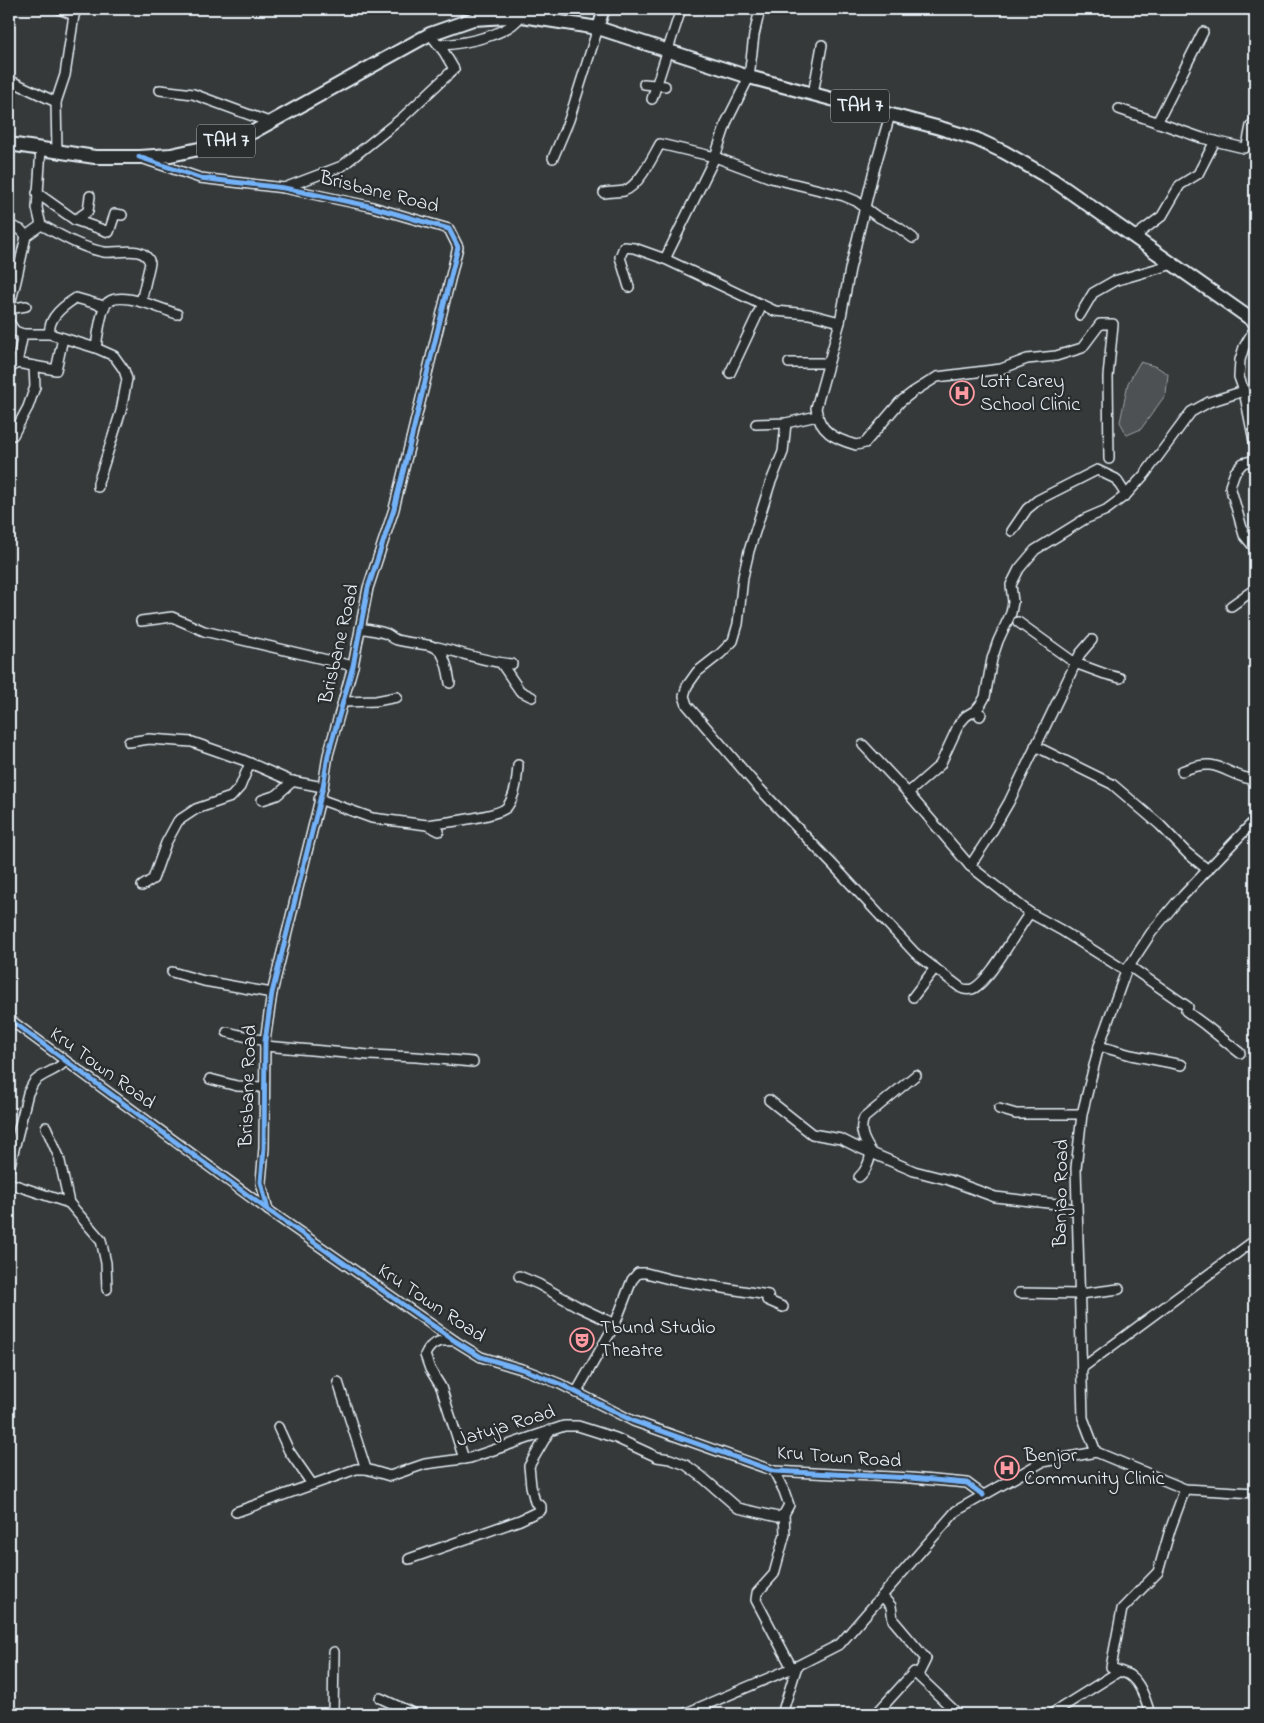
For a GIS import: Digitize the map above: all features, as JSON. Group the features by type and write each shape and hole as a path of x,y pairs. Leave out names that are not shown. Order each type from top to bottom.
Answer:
{"highway":[{"name":"TAH 7","path":"9,144 95,157 170,155 208,148 253,132 430,34 473,19 523,12 563,24 598,28 749,77 940,128 976,140 1004,152 1053,180 1255,322"}],"main road":[{"path":"598,28 604,9"}],"street":[{"path":"57,151 56,102 65,75 76,12 59,9"},
{"path":"652,99 661,86 681,9"},
{"path":"665,259 715,157 727,121 749,77 754,34 760,9"},
{"path":"439,45 456,44 506,29 523,12"},
{"path":"553,158 569,120 598,28"},
{"path":"1157,123 1203,32"},
{"path":"284,188 342,166 402,118 454,69 430,34"},
{"path":"814,94 822,45"},
{"path":"9,80 26,90 56,102"},
{"path":"644,84 661,86"},
{"path":"160,90 193,94 269,122"},
{"path":"1119,109 1157,123 1244,148 1247,146 1251,126 1255,121"},
{"path":"890,115 864,208 840,322 816,408 817,416 824,430 856,446 865,443 900,402 937,378 1001,369 1026,359 1056,356 1082,348 1100,324 1113,324 1108,377 1109,459"},
{"path":"1134,237 1162,216 1180,185 1198,174 1215,141"},
{"path":"604,193 625,190 634,184 642,175 660,144 715,157 770,178 844,196 856,201 864,208 913,238"},
{"path":"41,149 37,208 42,225 72,241 103,252 135,251 146,255 150,263 141,302"},
{"name":"Brisbane Road","path":"139,157 200,178 284,188 370,206 449,229 458,247 394,508 368,588 353,666 328,755 323,787 272,993 265,1043 262,1182 268,1210"},
{"path":"37,193 75,220 109,232 115,214 122,215"},
{"path":"75,220 88,211 90,196"},
{"path":"9,225 22,230 26,236"},
{"path":"26,306 9,308 26,236 42,225"},
{"path":"629,288 620,257 624,247 634,248 665,259 775,311 809,314 840,322"},
{"path":"1080,315 1093,292 1114,281 1172,264"},
{"path":"50,334 49,328 60,309 76,298 104,306"},
{"path":"96,348 104,306 110,300 118,298 141,302 177,314"},
{"path":"730,373 762,304"},
{"path":"9,322 16,331 23,334 50,334 96,348 114,356 124,370 127,379 121,411 102,468 98,488"},
{"path":"1255,328 1244,347 1240,360 1239,377 1244,391 1255,446"},
{"path":"9,368 17,362 23,334"},
{"path":"17,362 56,370 63,338"},
{"path":"788,363 828,363"},
{"path":"9,429 13,435 28,408 35,387 34,366"},
{"path":"908,794 940,765 959,724 966,716 976,710 985,697 998,641 1011,613 1013,602 1011,585 1019,569 1035,550 1085,519 1106,510 1126,495 1145,474 1191,412 1209,402 1244,391"},
{"path":"756,424 786,423 817,416"},
{"path":"786,423 783,452 770,484 749,551 743,577 738,624 733,641 697,672 687,686 684,696 687,704 756,785 834,865 914,953 965,990 978,986 999,961 1030,913"},
{"path":"1253,546 1244,535 1230,486 1235,472 1243,463 1255,460"},
{"path":"1012,531 1026,509 1038,500 1097,470 1116,479 1126,495"},
{"path":"1231,606 1255,589"},
{"path":"141,621 172,617 204,631 353,666"},
{"path":"1018,622 1076,663 1120,678"},
{"path":"360,628 386,634 395,640 431,645 493,662 512,664"},
{"path":"970,866 1009,802 1080,654 1092,640"},
{"path":"438,647 448,666 450,683"},
{"path":"501,663 520,690 532,697"},
{"path":"342,702 376,701 396,697"},
{"path":"129,742 149,739 192,742 293,781 323,787"},
{"path":"863,746 908,794 970,866 1030,913 1128,969 1187,1009 1240,1053"},
{"path":"1035,746 1112,784 1208,870"},
{"path":"142,886 153,879 166,844 178,821 196,809 231,797 240,787 246,772 253,764"},
{"path":"1182,771 1196,765 1211,764 1243,778 1255,780"},
{"path":"320,799 372,818 428,825 462,820 500,812 507,808 515,791 518,765"},
{"path":"262,800 277,795 293,781"},
{"name":"Banjao Road","path":"1096,1452 1083,1418 1076,1168 1082,1114 1099,1046 1128,969 1150,933 1169,910 1255,820"},
{"path":"428,825 438,832"},
{"path":"913,997 935,968"},
{"path":"172,972 222,985 272,993"},
{"name":"Kru Town Road","path":"9,1019 268,1210 455,1341 481,1357 526,1370 560,1384 633,1421 774,1471 911,1478 967,1483 983,1496"},
{"path":"227,1032 265,1043 369,1055 473,1062"},
{"path":"1099,1046 1131,1055 1182,1065"},
{"path":"9,1170 28,1093 39,1078 62,1065 65,1060"},
{"path":"859,1177 862,1175 871,1153 863,1137 861,1124 864,1118 916,1075"},
{"path":"210,1079 237,1086 264,1086"},
{"path":"770,1100 812,1134 841,1138 914,1171 949,1180 995,1197 1057,1204 1076,1211"},
{"path":"999,1109 1016,1114 1082,1114"},
{"path":"46,1127 58,1157 69,1203 101,1240 106,1263 106,1289"},
{"path":"9,1183 69,1203"},
{"path":"1082,1368 1255,1240"},
{"path":"576,1393 616,1324 632,1280 638,1273 768,1297 783,1307"},
{"path":"519,1276 616,1324"},
{"path":"1019,1293 1080,1294 1119,1290"},
{"path":"455,1341 436,1342 428,1347 425,1355 430,1369 441,1387 464,1459"},
{"path":"338,1382 366,1469"},
{"path":"278,1426 289,1451 312,1484"},
{"name":"Jatuja Road","path":"236,1512 356,1469 366,1469 390,1476 425,1464 464,1459 564,1426 578,1426 616,1438 657,1458 670,1459 686,1465 738,1508 778,1517 784,1514"},
{"path":"409,1559 520,1520 540,1510 540,1506 535,1502 533,1494 529,1466 550,1430"},
{"path":"684,1714 794,1667 840,1644 956,1510 1042,1462 1096,1452 1184,1489 1255,1493"},
{"path":"774,1471 789,1506 784,1514 785,1534 774,1574 757,1593 756,1600 794,1667 782,1714"},
{"path":"1150,1714 1144,1693 1129,1675 1118,1672 1111,1667 1122,1609 1158,1572 1184,1489"},
{"path":"882,1596 891,1606 893,1620 926,1659 918,1675"},
{"path":"1255,1628 1255,1632"},
{"path":"333,1714 334,1652"},
{"path":"876,1714 914,1672 958,1714"},
{"path":"1052,1714 1118,1672"},
{"path":"380,1698 415,1714"},
{"path":"1250,1714 1255,1712"}],"shaded area":[{"path":"1140,362 1157,367 1168,374 1166,394 1141,429 1127,435 1120,422 1128,383"}],"cycle path":[{"path":"139,157 200,178 284,188 369,206 449,229 458,247 394,509 368,588 353,666 328,755 323,787 272,993 265,1041 264,1148 261,1182 268,1210"},
{"path":"9,1019 268,1210 455,1341 481,1357 525,1370 560,1384 633,1421 774,1471 911,1478 967,1483 983,1495"}],"place":[{"name":"Lott Carey School Clinic","path":"962,393"},
{"name":"Tbund Studio Theatre","path":"582,1340"},
{"name":"Benjor Community Clinic","path":"1007,1468"}]}
